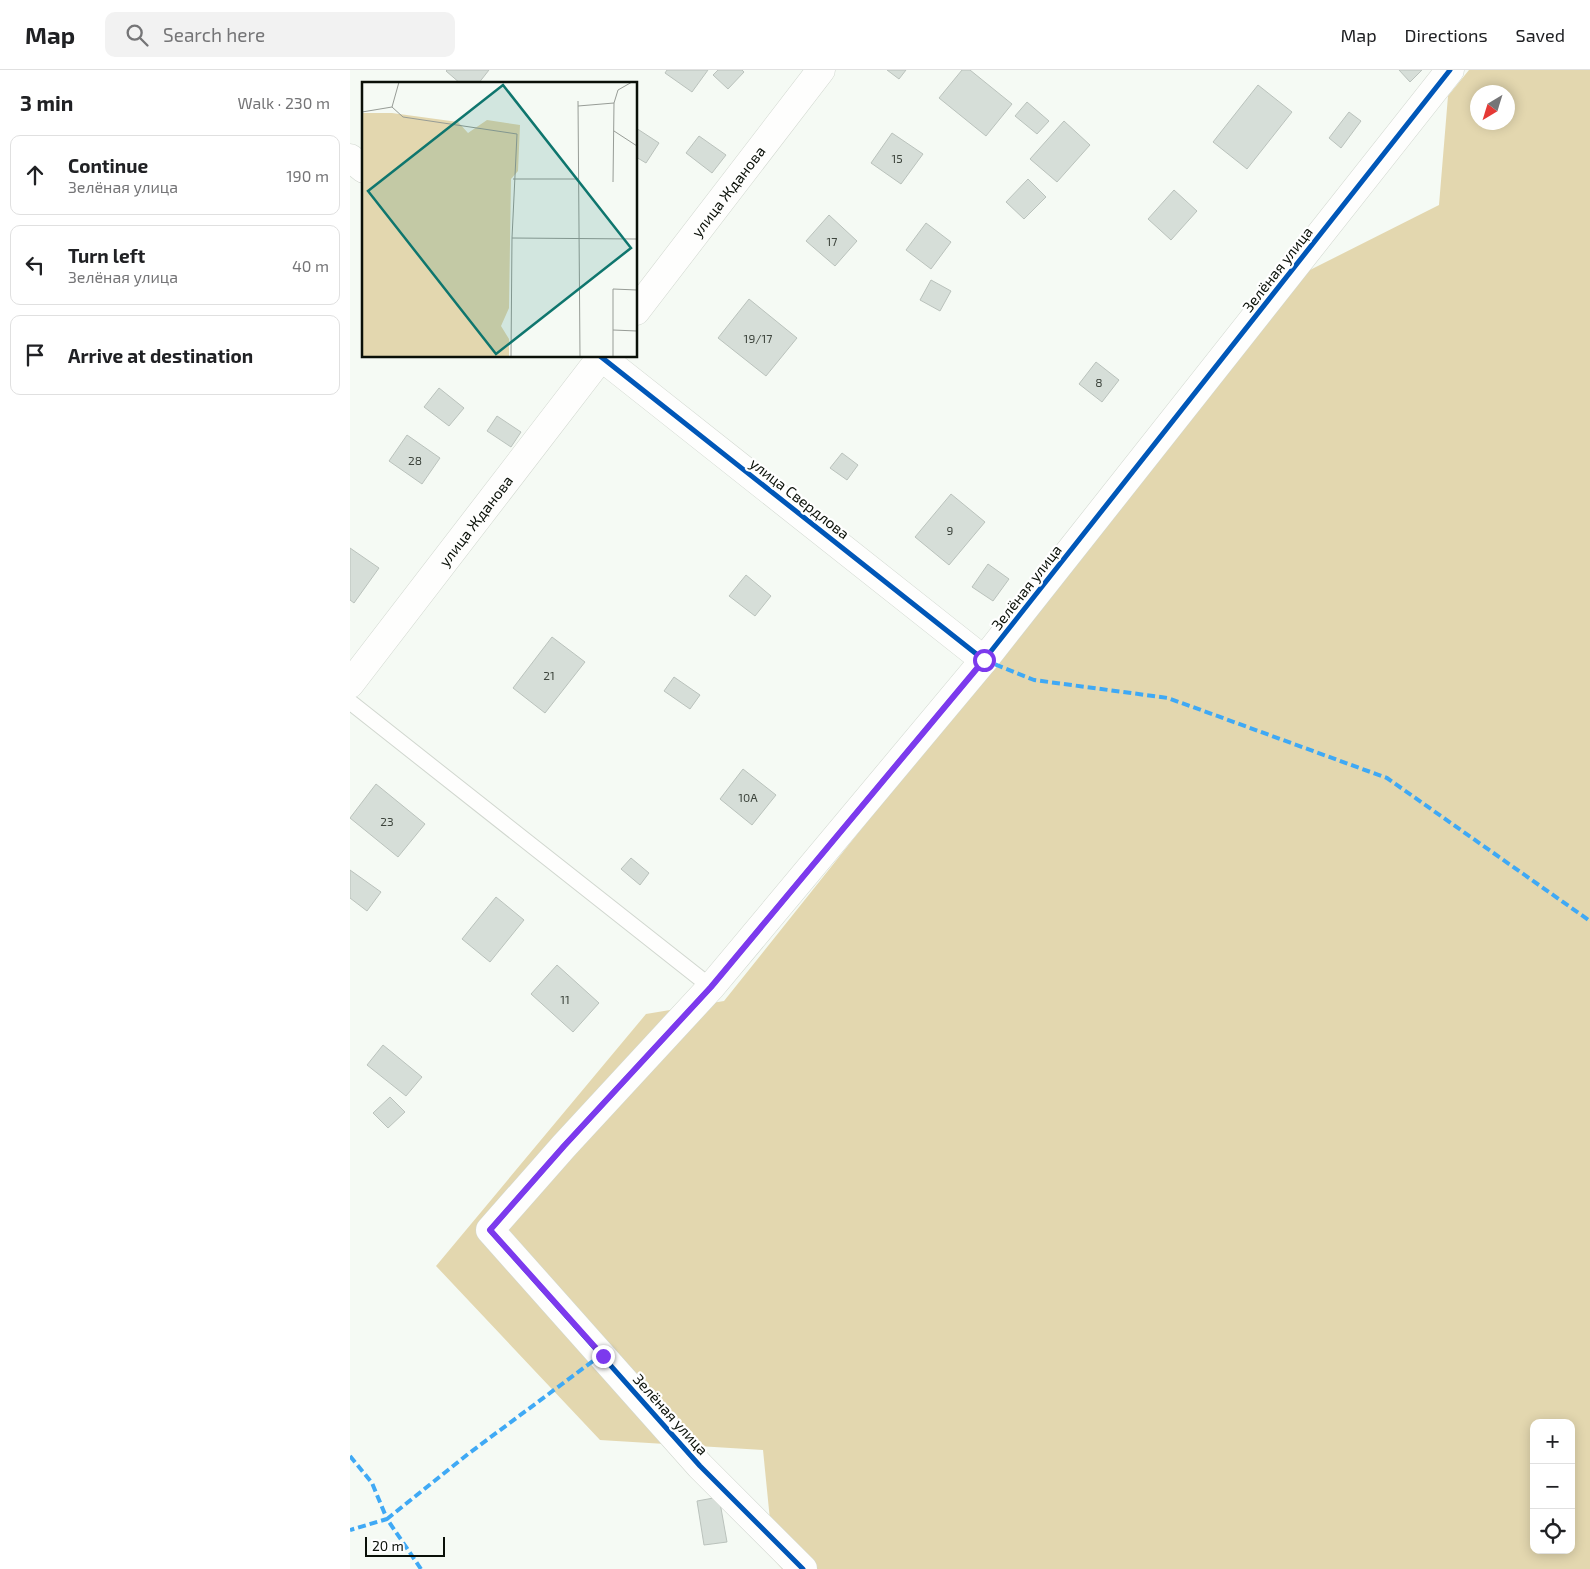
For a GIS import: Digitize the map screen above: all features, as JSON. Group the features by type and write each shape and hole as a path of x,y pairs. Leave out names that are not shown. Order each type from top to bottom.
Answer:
{"street":[{"name":"улица Жданова","path":"638,308 821,70"},
{"name":"Зелёная улица","path":"803,1569 700,1466 490,1230 564,1146 711,987 984,660 1450,70"},
{"path":"350,158 362,167"},
{"name":"улица Жданова","path":"350,684 600,358"},
{"name":"улица Свердлова","path":"602,358 984,660"}],"lane":[{"path":"350,702 711,987"}],"shaded area":[{"path":"1469,70 1590,70 1590,1569 782,1569 774,1560 763,1450 600,1440 436,1266 646,1014 724,1001 1306,272 1439,205 1448,96"}],"building":[{"path":"489,70 480,82 459,82 446,71"},
{"path":"667,70 708,70 692,92 665,73"},
{"path":"718,70 742,70 744,72 728,89 713,75"},
{"path":"887,70 906,70 899,79"},
{"path":"962,70 970,70 1012,104 986,136 939,98"},
{"path":"1399,70 1422,70 1410,82"},
{"path":"1258,85 1292,112 1247,169 1213,142"},
{"path":"1027,102 1049,121 1037,134 1015,116"},
{"path":"1349,112 1361,121 1341,148 1329,138"},
{"path":"1064,121 1090,145 1057,182 1030,159"},
{"path":"638,129 659,143 646,163 638,158"},
{"path":"892,133 923,154 901,184 871,163"},
{"path":"699,136 726,155 712,173 686,153"},
{"path":"1028,179 1046,197 1024,219 1006,202"},
{"path":"1174,190 1197,211 1171,240 1148,219"},
{"path":"829,215 857,241 835,266 806,241"},
{"path":"926,223 951,242 931,269 906,250"},
{"path":"931,280 951,291 940,311 920,300"},
{"path":"749,299 797,338 766,376 718,338"},
{"path":"1096,362 1119,380 1102,402 1079,384"},
{"path":"439,388 464,408 449,426 424,407"},
{"path":"497,416 521,432 511,447 487,431"},
{"path":"407,435 440,458 422,484 389,461"},
{"path":"842,453 858,465 847,480 830,468"},
{"path":"951,494 985,522 949,565 915,537"},
{"path":"350,548 379,568 354,603 350,600"},
{"path":"988,564 1009,579 993,601 972,587"},
{"path":"746,575 771,596 755,616 729,596"},
{"path":"552,637 585,662 545,713 513,688"},
{"path":"674,677 700,695 690,709 664,691"},
{"path":"743,769 776,795 752,825 720,799"},
{"path":"376,784 425,824 398,857 350,818"},
{"path":"631,858 649,873 640,885 621,869"},
{"path":"350,870 381,892 367,911 350,898"},
{"path":"496,897 524,920 490,962 462,939"},
{"path":"557,965 599,1003 573,1032 531,994"},
{"path":"383,1045 422,1077 406,1096 367,1065"},
{"path":"390,1097 405,1112 388,1128 373,1113"},
{"path":"719,1497 727,1542 704,1545 697,1501"}],"marked path":[{"path":"984,660 1034,680 1168,698 1387,778 1590,921"},
{"path":"421,1569 387,1519 468,1454 601,1355"},
{"path":"350,1456 372,1483 387,1519 350,1530"}],"cycle path":[{"path":"803,1569 700,1466 490,1230 564,1146 711,987 984,660 1450,70"},
{"path":"603,358 984,660"}],"route":[{"path":"603,1356 490,1230 564,1146 711,987 984,660"}]}
